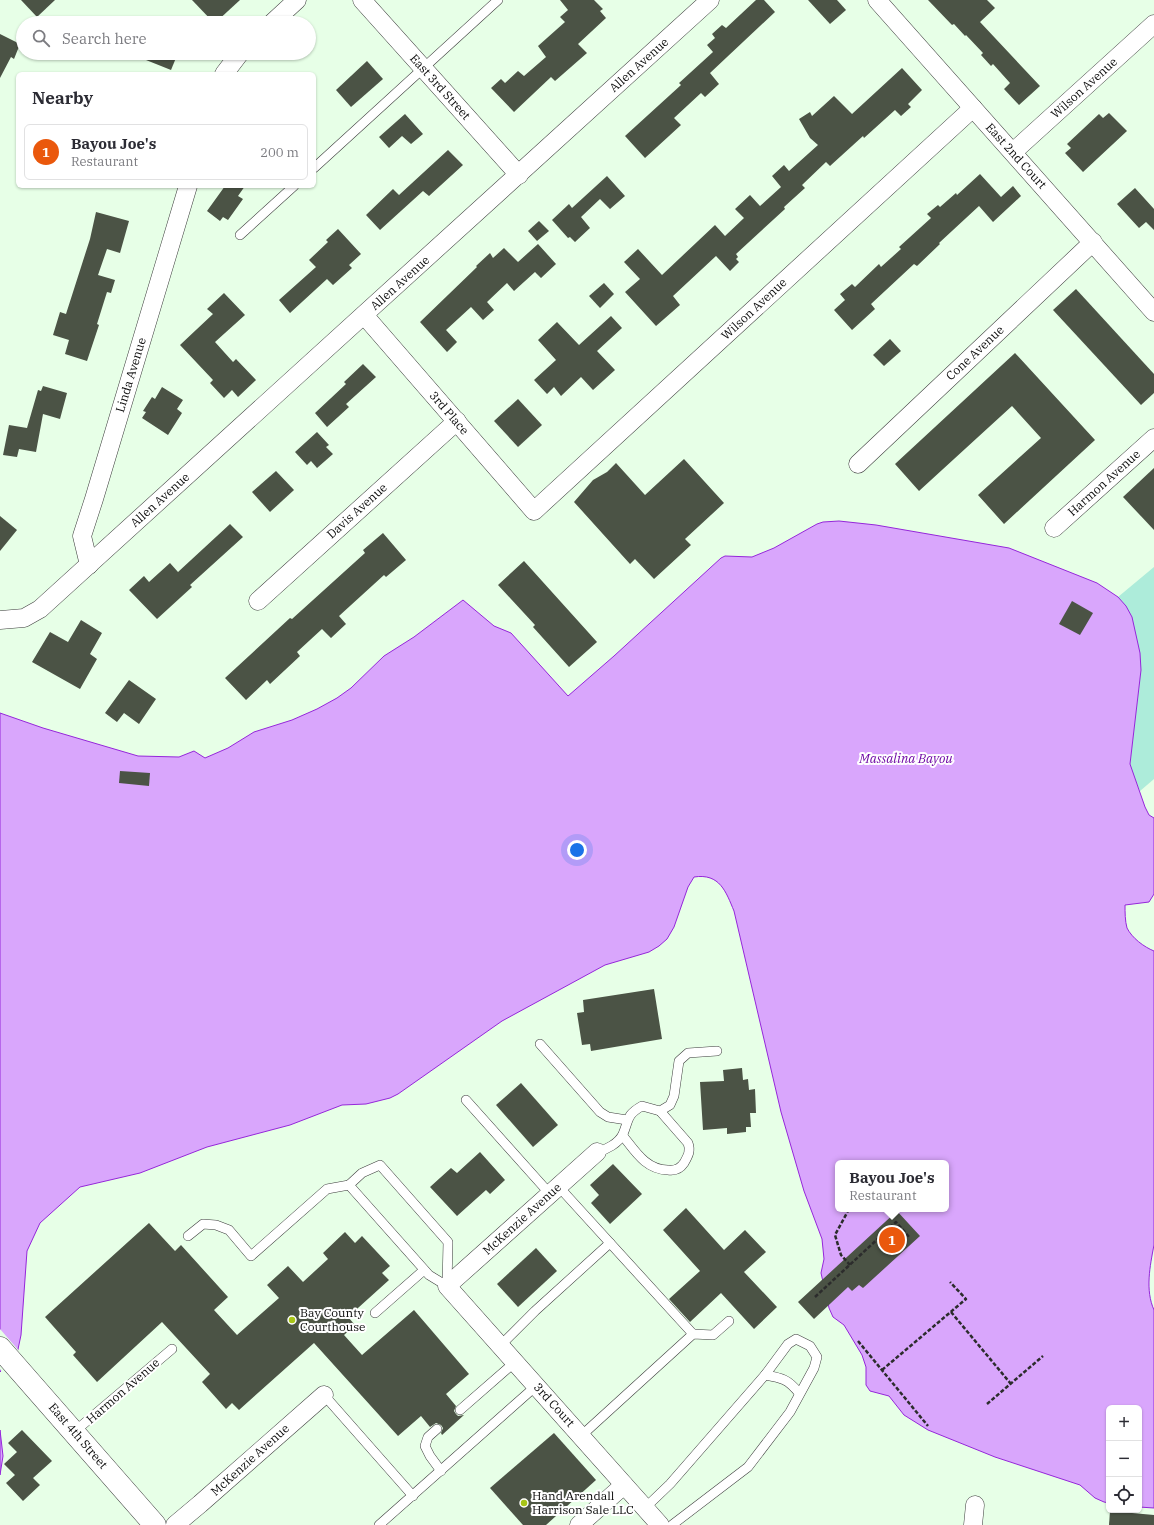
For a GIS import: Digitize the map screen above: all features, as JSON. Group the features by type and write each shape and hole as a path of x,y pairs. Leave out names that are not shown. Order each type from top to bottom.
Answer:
{"street":[{"path":"280,16 297,0"},
{"name":"East 3rd Street","path":"362,0 519,175"},
{"name":"Allen Avenue","path":"0,620 24,618 40,609 710,0"},
{"name":"East 2nd Court","path":"877,0 1154,312"},
{"name":"Wilson Avenue","path":"1013,152 1154,24"},
{"path":"226,72 235,60"},
{"name":"Wilson Avenue","path":"534,511 974,108"},
{"name":"Linda Avenue","path":"89,564 82,536 187,188"},
{"name":"Cone Avenue","path":"858,464 1093,242"},
{"name":"3rd Place","path":"364,315 534,511"},
{"name":"Davis Avenue","path":"258,601 457,421"},
{"name":"Harmon Avenue","path":"1054,528 1154,438"},
{"name":"McKenzie Avenue","path":"447,1286 597,1152"},
{"name":"3rd Court","path":"447,1286 660,1525"},
{"name":"East 4th Street","path":"0,1348 155,1525"},
{"name":"McKenzie Avenue","path":"175,1525 324,1395"},
{"path":"579,1525 624,1485"},
{"path":"973,1525 975,1505"}],"lane":[{"path":"316,166 498,0"},
{"path":"240,235 292,188"},
{"path":"540,1044 600,1112 608,1117 627,1120"},
{"path":"660,1111 670,1105 674,1096 679,1061 688,1053 717,1051"},
{"path":"466,1100 554,1190 610,1243 693,1334 713,1335 729,1321"},
{"path":"597,1152 606,1150 623,1136 627,1120 632,1113 642,1106 660,1111 688,1143 690,1148 681,1166 675,1171 663,1170 644,1162 623,1136"},
{"path":"188,1236 203,1224 216,1225 229,1230 251,1256 327,1189 349,1185 362,1173 380,1165 448,1242 447,1286"},
{"path":"349,1185 424,1270 429,1275 447,1286"},
{"path":"500,1346 535,1311 610,1243"},
{"path":"375,1313 424,1270"},
{"path":"581,1436 693,1334"},
{"path":"645,1508 670,1484 765,1375 788,1344 796,1339 810,1346 817,1357 814,1368 790,1412 748,1467 672,1525"},
{"name":"Harmon Avenue","path":"74,1432 172,1349"},
{"path":"460,1410 515,1362"},
{"path":"765,1375 782,1378 791,1383 799,1393"},
{"path":"379,1525 536,1386"},
{"path":"324,1395 413,1496"},
{"path":"437,1429 428,1437 425,1446 441,1471"}],"path":[{"path":"847,1212 835,1235 841,1254 850,1265"},
{"path":"815,1297 896,1222 910,1238"},
{"path":"882,1370 966,1299 950,1282"},
{"path":"951,1312 1011,1384"},
{"path":"858,1341 928,1426"},
{"path":"987,1404 1043,1356"}],"shaded area":[{"path":"1154,567 1154,779 1140,791 1130,764 1141,670 1118,597"}],"water":[{"name":"Massalina Bayou","path":"839,521 876,525 1009,548 1097,583 1118,597 1126,606 1132,617 1140,653 1141,670 1130,764 1145,807 1149,815 1154,818 1154,894 1149,902 1125,905 1125,916 1129,932 1139,942 1154,951 1154,1245 1149,1286 1151,1302 1154,1310 1154,1508 1142,1507 1142,1405 1106,1405 1106,1502 1095,1498 1080,1485 995,1457 928,1430 904,1415 889,1396 870,1391 866,1385 866,1367 862,1355 844,1325 833,1317 829,1308 821,1273 824,1259 822,1239 804,1191 781,1112 734,911 721,885 710,878 703,877 694,877 688,887 674,927 667,939 659,946 649,952 605,965 502,1021 398,1094 390,1098 366,1104 342,1105 290,1125 207,1147 140,1173 80,1187 40,1223 27,1251 21,1335 17,1354 0,1372 0,713 43,728 138,756 179,757 194,751 205,758 228,748 254,732 292,720 337,698 351,688 384,656 414,637 463,600 494,626 511,633 568,696 721,558 725,556 752,557 774,548 817,524"},
{"path":"0,1430 3,1456 0,1475"}],"pier":[{"path":"0,1329 20,1352 2,1372 0,1369"}],"building":[{"path":"21,0 55,0 38,16 36,16"},
{"path":"192,0 240,0 223,16 207,16"},
{"path":"560,0 594,0 603,9 600,11 606,18 578,44 587,53 555,81 551,77 514,112 491,88 501,79 505,83 518,71 524,76 546,57 538,46 565,22 560,17 568,10"},
{"path":"756,0 764,0 775,12 710,73 719,84 705,97 701,93 674,118 681,125 645,158 625,136 681,85 679,83 713,52 707,45 715,38 712,34 722,25 726,28"},
{"path":"808,0 837,0 846,10 830,24"},
{"path":"928,0 987,0 995,8 980,22 1040,86 1019,105 1004,89 1010,83 993,64 991,66 981,55 983,53 966,35 965,36 954,24 952,25"},
{"path":"0,34 16,42 16,54 14,59 11,57 0,78"},
{"path":"146,60 175,60 171,70"},
{"path":"367,61 383,79 351,107 336,90"},
{"path":"902,68 922,90 908,104 911,107 901,116 895,110 830,166 826,162 802,185 805,188 784,207 785,209 736,254 738,257 736,259 739,262 730,271 716,256 673,296 680,305 656,326 625,292 640,279 624,262 638,249 662,275 715,225 725,236 744,218 735,209 750,195 760,206 781,187 772,176 784,165 789,171 818,145 810,138 799,119 810,112 812,116 834,96 852,114"},
{"path":"1109,113 1127,131 1083,172 1065,153 1071,148 1067,144 1099,114 1103,118"},
{"path":"405,114 423,134 411,144 402,136 389,148 379,137"},
{"path":"448,150 463,165 429,196 423,191 380,230 366,215 393,189 399,195"},
{"path":"980,174 1001,197 1013,186 1021,196 993,222 979,206 939,243 940,244 917,266 914,264 871,304 875,309 852,330 834,310 845,300 840,294 852,284 855,287 879,264 881,267 901,249 899,247 931,218 927,214 938,205 940,207 956,193 957,195"},
{"path":"607,176 625,196 610,209 600,199 581,217 590,228 575,242 570,237 568,238 552,220 569,204 572,208"},
{"path":"224,188 244,188 238,196 243,199 228,220 223,217 220,221 207,211"},
{"path":"1135,188 1154,209 1154,230 1146,222 1139,228 1117,204"},
{"path":"96,212 129,221 120,253 107,249 98,275 115,280 111,293 107,292 97,324 99,325 87,361 65,354 69,340 53,335 60,312 66,314 90,239"},
{"path":"539,221 549,231 537,241 528,231"},
{"path":"338,229 361,254 349,265 352,268 333,285 327,279 290,313 279,300 316,267 309,260 328,242 326,240"},
{"path":"538,244 556,264 541,278 535,272 514,291 507,283 487,302 494,310 483,320 471,307 446,330 457,342 447,352 420,322 490,253 493,258 504,248 518,262"},
{"path":"604,283 614,294 600,308 589,296"},
{"path":"1076,289 1154,374 1154,393 1141,405 1053,310"},
{"path":"224,293 245,315 215,342 233,362 236,359 256,380 238,397 232,390 224,398 210,383 213,380 180,345 213,314 207,309"},
{"path":"611,316 622,328 597,351 615,370 593,390 581,377 561,396 554,387 547,394 534,380 556,360 538,340 557,322 579,345"},
{"path":"890,339 901,351 884,366 873,355"},
{"path":"1015,353 1095,440 1004,524 978,495 1041,438 1012,406 919,491 895,464"},
{"path":"363,364 376,377 346,404 349,407 327,427 315,413 346,384 344,382"},
{"path":"43,386 67,393 60,419 43,414 36,452 19,449 17,457 3,455 9,425 27,428 38,390 41,391"},
{"path":"162,387 183,400 177,409 182,413 168,435 142,418 146,412 143,411 152,397 155,399"},
{"path":"518,399 542,425 518,447 494,421"},
{"path":"317,432 329,445 326,447 333,454 317,468 311,461 307,465 295,452"},
{"path":"684,459 724,503 685,539 691,545 654,579 635,559 630,564 574,502 593,480 607,472 616,463 645,495"},
{"path":"1154,468 1154,530 1123,497"},
{"path":"276,471 294,490 270,512 252,492"},
{"path":"0,516 17,530 0,551"},
{"path":"230,524 243,537 190,585 192,587 157,619 129,590 144,576 149,582 170,563 178,572"},
{"path":"383,533 406,560 386,577 384,575 339,616 346,624 331,638 322,629 297,652 300,656 270,684 267,680 246,700 225,678 290,618 292,619 365,553 363,550"},
{"path":"524,561 597,642 569,667 533,627 535,625 498,585"},
{"path":"1072,601 1093,613 1080,635 1059,624"},
{"path":"81,620 102,633 90,654 97,659 80,689 32,662 50,632 68,642"},
{"path":"129,680 156,699 139,724 124,713 117,722 105,713"},
{"path":"120,771 150,773 149,786 119,783"},
{"path":"654,989 662,1039 591,1051 590,1044 582,1045 577,1013 584,1012 583,1000"},
{"path":"742,1068 743,1080 748,1079 749,1090 755,1089 756,1113 750,1113 751,1127 746,1127 746,1132 727,1134 727,1128 703,1130 700,1082 724,1081 723,1070"},
{"path":"521,1083 558,1125 533,1147 496,1105"},
{"path":"480,1152 505,1180 490,1194 486,1190 457,1216 430,1187 451,1168 457,1173"},
{"path":"613,1164 642,1194 610,1224 591,1203 599,1195 590,1185"},
{"path":"686,1208 724,1250 745,1230 766,1252 744,1272 777,1307 754,1329 721,1293 690,1322 669,1299 700,1271 663,1230"},
{"path":"896,1212 898,1212 920,1236 863,1288 859,1285 852,1291 848,1287 814,1319 798,1302"},
{"path":"149,1223 175,1251 181,1245 228,1297 214,1310 237,1335 279,1298 267,1285 288,1266 303,1282 328,1259 323,1253 345,1232 355,1243 362,1236 390,1266 382,1273 389,1280 348,1317 355,1325 344,1335 362,1355 414,1310 469,1374 446,1394 456,1406 454,1411 456,1414 458,1416 464,1415 442,1435 441,1433 443,1428 441,1425 436,1423 430,1427 421,1416 398,1436 314,1343 239,1410 232,1403 226,1409 202,1382 210,1374 162,1322 97,1382 73,1355 76,1352 45,1317"},
{"path":"536,1248 557,1271 518,1307 497,1284"},
{"path":"22,1430 52,1461 33,1478 40,1485 23,1501 6,1483 15,1475 4,1464 17,1452 8,1443"},
{"path":"554,1433 596,1480 546,1525 523,1525 490,1488"},
{"path":"1110,1513 1154,1515 1154,1525 1109,1525"}],"place":[{"name":"Bayou Joe's","path":"892,1240"},
{"name":"Bay County Courthouse","path":"292,1320"},
{"name":"Hand Arendall Harrison Sale LLC","path":"524,1503"}]}
